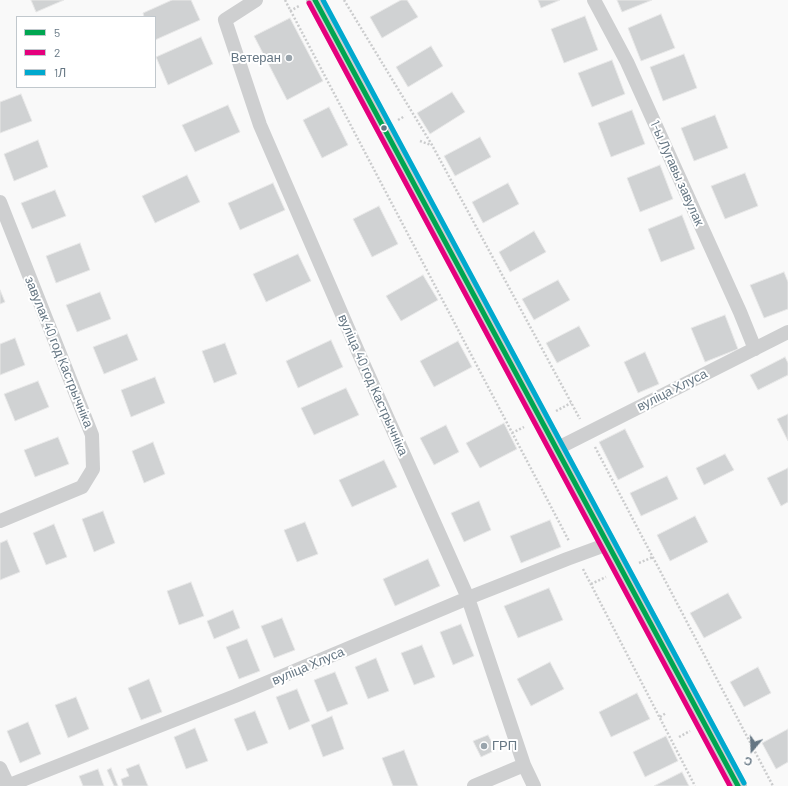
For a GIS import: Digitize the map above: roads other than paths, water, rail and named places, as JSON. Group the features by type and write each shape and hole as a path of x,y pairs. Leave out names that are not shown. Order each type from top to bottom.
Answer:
{"street":[{"name":"вуліца 40 год Кастрычніка","path":"256,0 225,20 260,125 363,363 468,598 524,764 534,786"},
{"path":"315,0 738,786"},
{"name":"1-ы Лугавы завулак","path":"594,0 627,62 740,312 755,349"},
{"name":"завулак 40 год Кастрычніка","path":"0,202 92,435 93,469 82,486 0,521"},
{"name":"вуліца Хлуса","path":"556,449 788,332"},
{"name":"вуліца Хлуса","path":"8,786 235,696 468,598 608,544"},
{"path":"474,786 524,764"},
{"path":"0,768 8,786"}],"place":[{"name":"Ветеран","path":"289,58"},
{"name":"ГРП","path":"484,746"}]}
